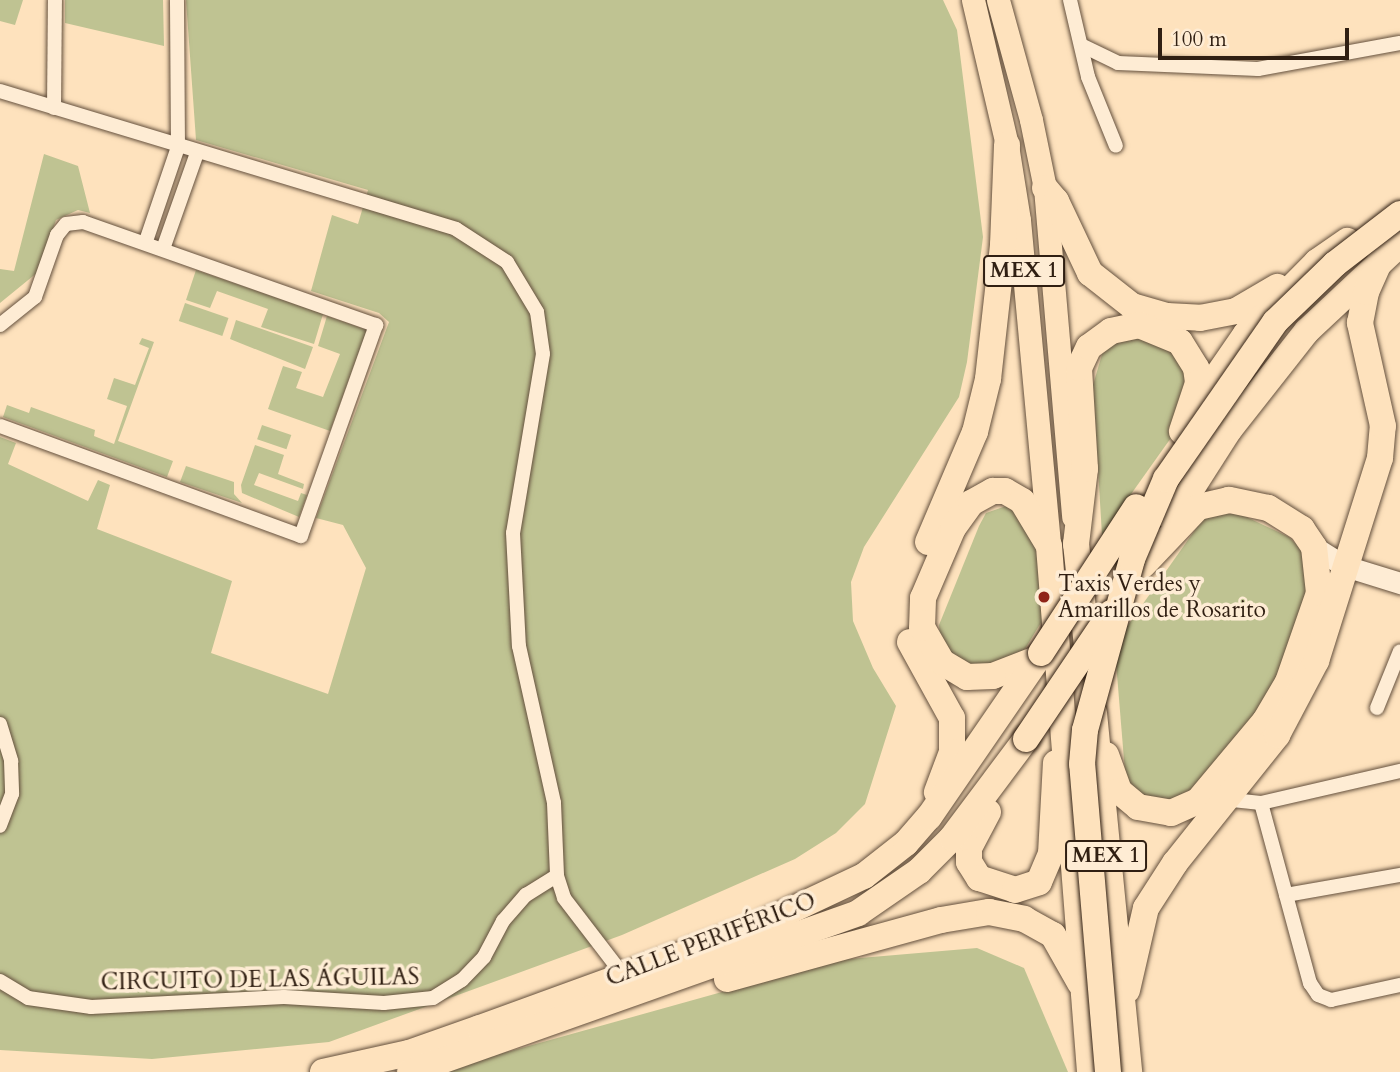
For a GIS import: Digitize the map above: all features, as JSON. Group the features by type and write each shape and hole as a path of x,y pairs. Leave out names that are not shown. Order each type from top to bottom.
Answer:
{"highway":[{"path":"915,834 948,769 952,718 910,643 904,614 910,584 964,462 981,408 999,290 1007,145"},
{"path":"1045,188 1056,201 1090,273 1115,296 1147,312 1200,318 1236,311 1317,262 1400,204"},
{"path":"1108,1072 1082,764 1086,730 1132,559 1166,479 1261,340 1300,294 1400,214"},
{"path":"1121,1072 1097,835 1097,769 1109,701 1150,550 1177,488 1263,359 1333,282 1400,227"},
{"path":"1143,565 1229,430 1307,331 1400,244"},
{"path":"1182,431 1246,334 1317,262"},
{"path":"1092,699 1112,777 1129,802 1153,812 1171,813 1218,795 1299,699 1345,566 1383,439 1360,323 1366,292 1379,263"},
{"path":"1076,544 1085,470 1079,368 1089,347 1111,331 1139,325 1180,342 1196,368 1198,383 1195,401 1182,431"},
{"name":"CALLE PERIFÉRICO","path":"323,1072 409,1053 747,931 864,876 915,834 963,773 1136,507 1182,431"},
{"path":"1039,656 993,676 967,677 953,672 926,640 921,611 953,528 982,495 993,491 1015,495 1049,546"},
{"path":"1123,1012 1146,908 1288,682 1320,584 1314,547 1288,516 1268,508 1215,500 1187,516 1143,565"},
{"name":"MEX 1","path":"1076,544 1113,944 1129,1072"},
{"name":"MEX 1","path":"1049,546 1066,721 1090,1072"},
{"name":"CALLE PERIFÉRICO","path":"410,1072 609,1004 858,913 919,871 997,783 1143,565"},
{"path":"997,783 970,848 969,862 990,885 1026,887 1046,873 1051,853 1054,770 1066,721"},
{"path":"609,1004 667,996 941,920 989,912 1024,919 1053,935 1087,1003"}],"main road":[{"name":"MEX 1","path":"973,0 1007,145 1023,260 1049,546"},
{"name":"MEX 1","path":"998,0 1031,120 1045,188 1076,544"},
{"path":"1314,547 1345,566 1400,583"},
{"path":"1320,584 1345,566"}],"street":[{"path":"54,108 55,0"},
{"path":"146,241 178,147 177,0"},
{"path":"1070,0 1088,77 1116,146"},
{"path":"1081,45 1118,63 1258,69 1400,43"},
{"path":"0,91 197,153 456,229 506,262 537,312 543,354 513,534 519,646 554,803 557,876 564,898 623,975"},
{"path":"163,249 197,153"},
{"path":"0,326 35,296 57,235 66,224 83,222 146,241 376,325 301,536 0,426"},
{"path":"1377,708 1400,651"},
{"path":"0,724 11,761 12,794 0,826"},
{"path":"1218,795 1261,803 1400,771"},
{"path":"1261,803 1310,983 1318,995 1331,1000 1400,985"},
{"path":"1286,895 1400,875"},
{"name":"CIRCUITO DE LAS ÁGUILAS","path":"0,981 28,998 91,1007 284,997 384,1003 433,998 462,980 484,957 503,921 519,904 557,876"}],"green space":[{"path":"0,0 23,0 15,25 0,21"},
{"path":"65,0 163,0 164,46 65,23"},
{"path":"186,0 943,0 957,30 983,237 967,362 959,397 864,547 851,582 853,621 873,668 896,706 865,804 836,833 795,859 622,935 329,1042 152,1059 0,1050 0,437 16,443 8,464 88,501 98,480 110,485 97,529 232,581 211,653 328,694 366,568 343,525 316,518 389,322 379,313 311,291 332,215 358,224 368,190 196,140"},
{"path":"44,154 78,166 90,213 78,210 56,220 38,272 0,303 0,269 14,271"},
{"path":"196,270 323,314 314,344 261,327 268,309 217,291 210,308 186,300"},
{"path":"185,303 228,318 222,336 179,321"},
{"path":"327,316 367,330 330,431 268,409 283,366 302,372 296,388 323,397 340,354 318,346"},
{"path":"236,320 313,347 305,369 230,339"},
{"path":"1131,334 1178,347 1190,375 1178,428 1102,535 1093,385 1103,351"},
{"path":"142,338 154,342 118,441 173,461 167,477 3,417 7,405 29,413 31,407 95,430 94,436 114,444 127,406 107,399 114,378 135,385 149,348 139,344"},
{"path":"262,425 291,435 286,449 257,439"},
{"path":"255,445 284,455 278,474 304,484 303,489 259,473 254,485 298,501 301,493 307,495 299,517 242,493 241,485"},
{"path":"186,466 234,482 234,494 242,503 180,482"},
{"path":"1009,505 1033,529 1045,616 1025,649 1003,664 969,666 953,657 940,638 939,625 986,513"},
{"path":"1219,513 1240,514 1289,537 1306,554 1312,578 1290,661 1205,787 1169,805 1136,798 1125,772 1115,650 1121,635 1202,520"},
{"path":"977,948 1024,968 1068,1072 435,1072 837,960"}],"place":[{"name":"Taxis Verdes y Amarillos de Rosarito","path":"1044,597"}]}
